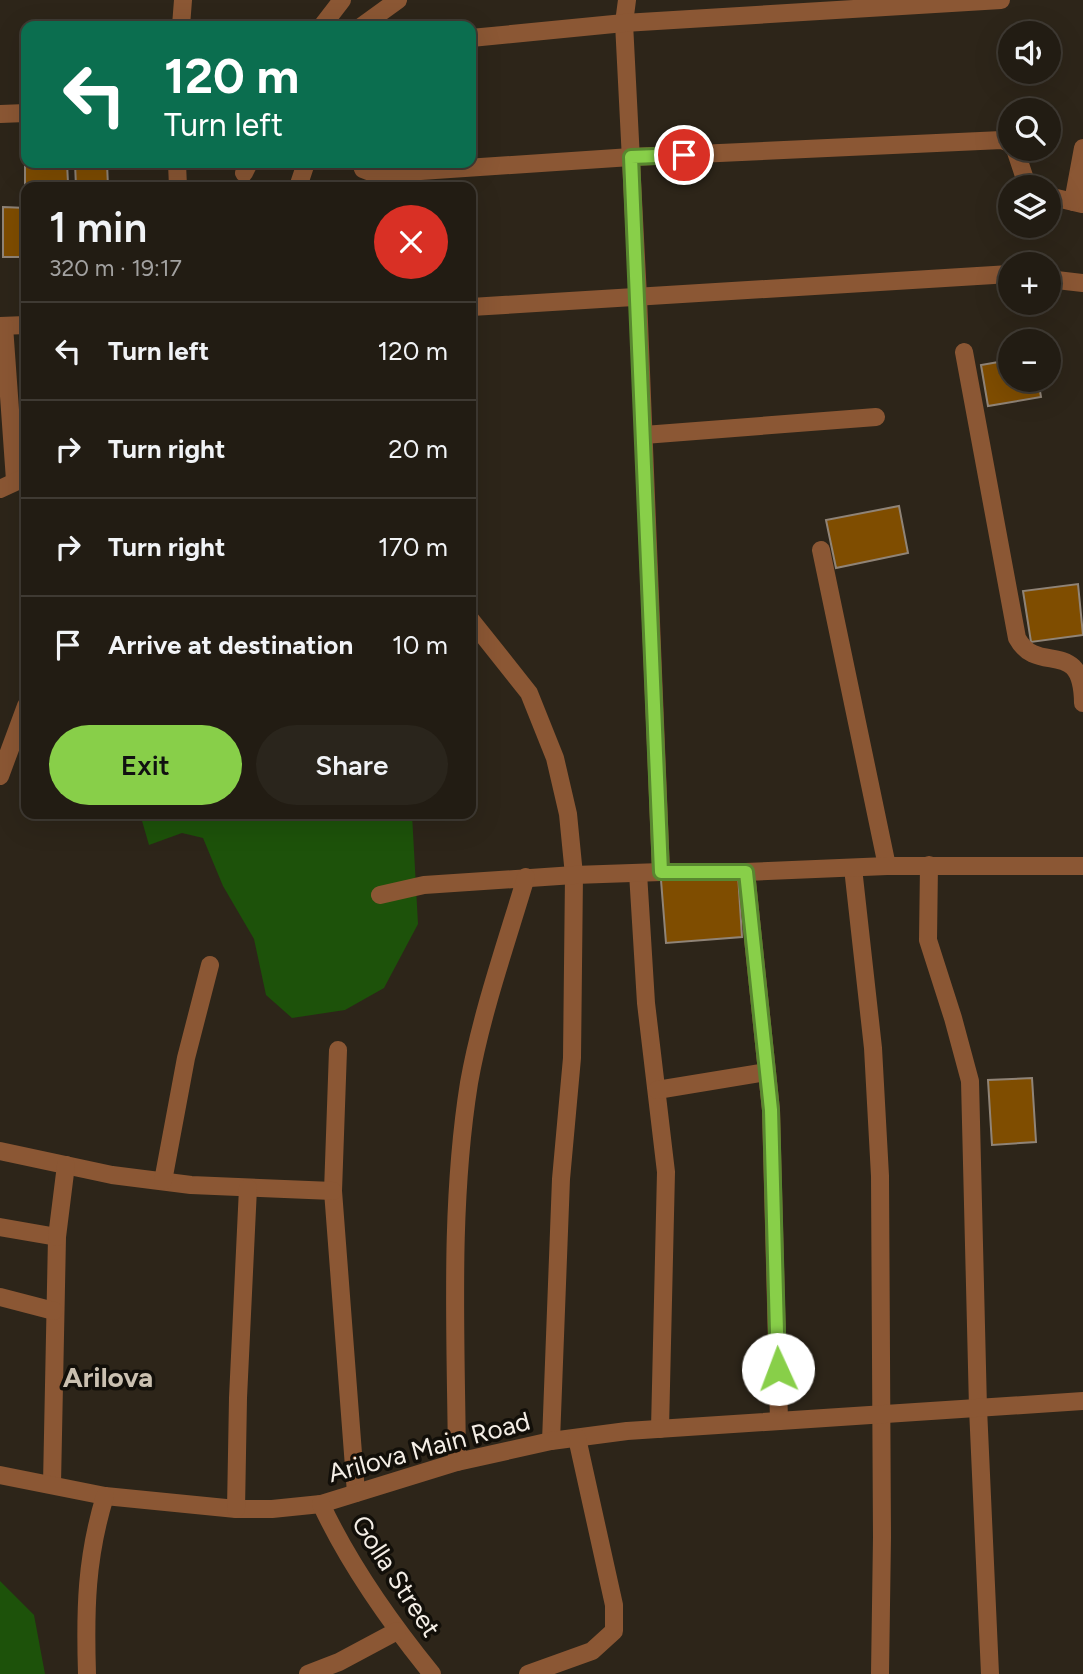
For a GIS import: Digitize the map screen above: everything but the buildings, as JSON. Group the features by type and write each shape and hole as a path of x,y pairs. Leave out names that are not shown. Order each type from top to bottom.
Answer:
{"street":[{"path":"181,21 183,0"},
{"path":"326,21 342,0"},
{"path":"369,21 398,0"},
{"path":"627,0 624,23 661,872"},
{"path":"476,38 624,23 1001,0"},
{"path":"0,114 21,113"},
{"path":"476,167 631,157 998,140"},
{"path":"1078,203 1083,148"},
{"path":"363,168 376,174 466,168"},
{"path":"476,307 998,275"},
{"path":"1061,280 1083,283"},
{"path":"14,482 2,326 21,325"},
{"path":"964,352 1017,638 1023,649 1036,656 1068,661 1079,666 1083,703"},
{"path":"643,435 876,417"},
{"path":"821,550 887,866"},
{"path":"476,626 529,693 555,758 568,814 574,875 572,1058 561,1179 551,1441"},
{"path":"0,776 21,719"},
{"path":"929,865 928,940 970,1081 978,1408 990,1674"},
{"path":"380,895 424,885 574,875 929,865 1083,866"},
{"path":"853,868 873,1048 880,1176 880,1674"},
{"path":"746,872 771,1110 779,1421"},
{"path":"638,873 646,1003 666,1172 660,1429"},
{"path":"457,1462 456,1228 461,1142 473,1068 526,877"},
{"path":"163,1181 186,1058 210,965"},
{"path":"338,1050 333,1191 356,1493"},
{"path":"657,1090 767,1072"},
{"path":"0,1151 113,1175 191,1185 333,1191"},
{"path":"52,1484 57,1237 66,1165"},
{"path":"236,1509 238,1398 248,1188"},
{"path":"0,1227 57,1237"},
{"path":"0,1297 54,1311"},
{"name":"Arilova Main Road","path":"0,1475 105,1496 236,1509 321,1504 457,1462 551,1441 660,1429 1083,1401"},
{"path":"528,1674 592,1651 614,1631 614,1605 577,1438"},
{"path":"87,1674 88,1575 94,1533 105,1496"},
{"name":"Golla Street","path":"321,1504 339,1543 397,1631 432,1674"},
{"path":"307,1674 339,1662 397,1631"}],"green space":[{"path":"141,819 412,819 418,924 384,988 345,1010 292,1018 266,995 254,939 223,886 203,838 182,833 149,845"},
{"path":"0,1581 34,1615 45,1674 0,1674"}],"district":[{"name":"Arilova","path":"108,1377"}],"route":[{"path":"684,155 631,157 661,872 746,872 771,1110 778,1369"}]}
